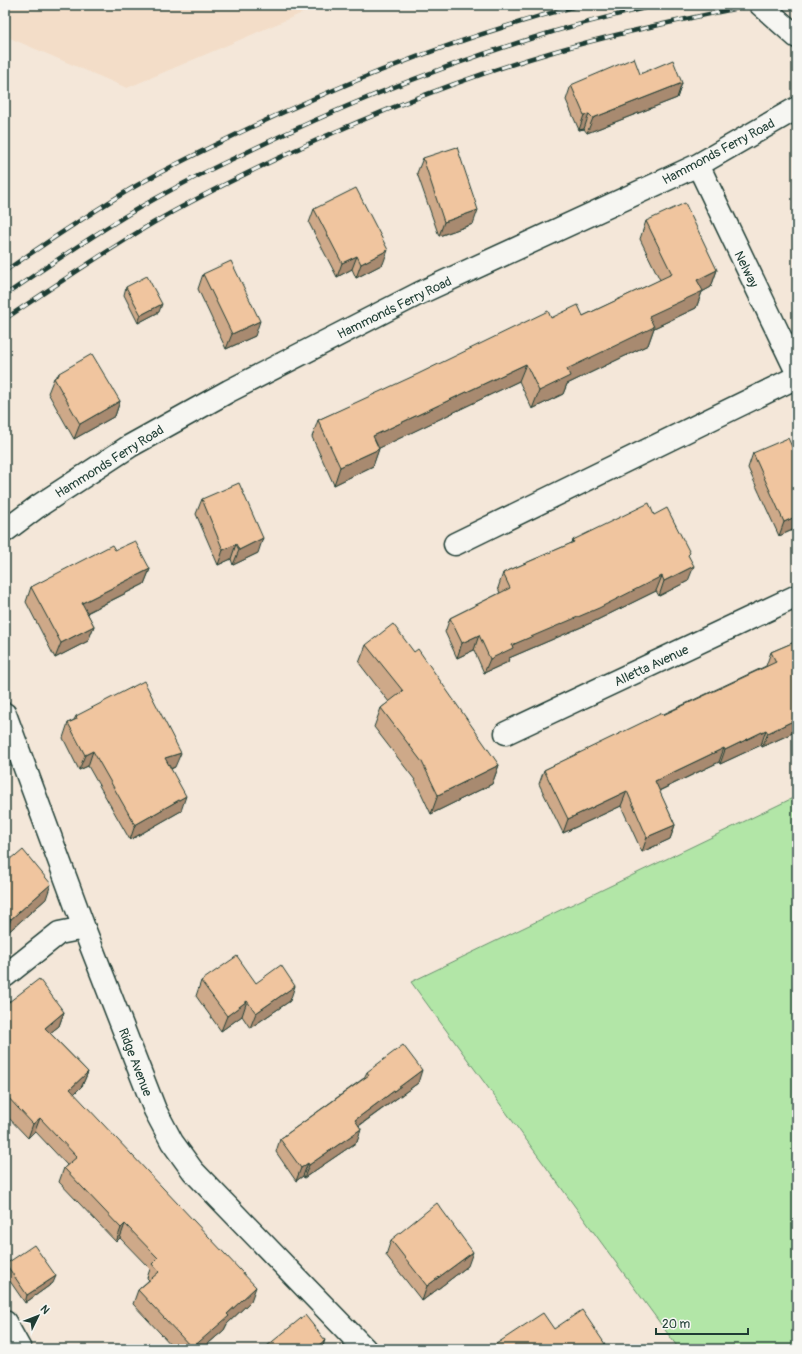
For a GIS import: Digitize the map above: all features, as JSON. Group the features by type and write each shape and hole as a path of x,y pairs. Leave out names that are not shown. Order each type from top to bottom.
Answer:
{"street":[{"path":"761,5 797,37"},
{"name":"Hammonds Ferry Road","path":"5,531 37,507 130,446 229,391 420,293 698,165 797,108"},
{"name":"Nelway","path":"698,165 797,372"},
{"path":"454,544 797,377"},
{"name":"Alletta Avenue","path":"506,733 797,596"},
{"name":"Ridge Avenue","path":"5,714 84,928 155,1110 172,1142 194,1171 365,1349"},
{"path":"5,976 59,933 84,928"},
{"path":"5,1322 20,1349"}],"shaded area":[{"path":"5,5 321,5 127,88 5,36"}],"green space":[{"path":"797,796 797,1349 679,1349 411,982"}],"building":[{"path":"634,58 640,74 673,60 682,83 593,118 589,114 584,115 571,85"},
{"path":"457,147 478,210 444,222 423,158"},
{"path":"356,188 388,250 361,264 357,256 342,263 314,209"},
{"path":"685,203 717,270 697,280 703,291 649,316 654,327 567,369 570,376 539,391 526,364 373,436 379,449 340,467 318,420 418,374 548,311 551,318 578,305 583,316 672,274 646,221"},
{"path":"231,261 260,321 232,334 203,274"},
{"path":"147,276 162,304 141,315 126,287"},
{"path":"92,354 120,401 80,424 54,378 59,375 59,373"},
{"path":"788,438 797,458 797,516 784,522 753,453"},
{"path":"239,483 263,538 239,550 236,544 223,550 202,499"},
{"path":"649,503 654,515 667,508 690,553 688,555 694,566 664,581 662,576 599,608 512,645 513,648 490,659 479,635 462,643 450,618 510,588 503,573 574,542 573,540"},
{"path":"135,541 150,569 82,603 94,626 61,643 31,587 112,545 115,550"},
{"path":"393,624 414,652 418,649 499,765 438,795 422,762 381,708 403,691 366,645"},
{"path":"797,641 797,719 768,733 766,730 725,750 724,748 655,781 675,825 647,837 627,791 568,819 544,770 662,713 663,715 776,662 771,652"},
{"path":"144,681 181,753 165,758 186,796 135,825 93,751 85,755 68,723 77,719 76,716"},
{"path":"23,850 51,884 11,919 10,918 5,922 5,863"},
{"path":"237,956 256,983 281,965 295,986 256,1013 247,1001 227,1016 201,981"},
{"path":"39,979 64,1012 45,1028 88,1072 70,1089 256,1287 227,1314 229,1316 192,1348 138,1290 159,1272 152,1264 158,1258 125,1224 121,1228 64,1168 77,1157 40,1118 33,1124 5,1094 5,1005"},
{"path":"403,1045 422,1070 355,1120 361,1129 309,1165 308,1163 301,1168 280,1139 369,1075 367,1072"},
{"path":"437,1203 473,1252 427,1286 391,1240"},
{"path":"34,1245 56,1276 27,1295 6,1264"},
{"path":"582,1310 605,1344 598,1349 495,1349 493,1346 543,1313 554,1329"},
{"path":"305,1315 325,1340 314,1349 269,1349 267,1346"}],"railway":[{"path":"5,271 101,207 134,187 182,161 273,117 402,62 490,31 580,5"},
{"path":"5,295 91,237 126,215 180,185 278,137 354,103 509,45 576,25 657,5"},
{"path":"5,319 116,246 180,208 297,149 370,117 443,88 518,62 580,44 629,32 752,5"}]}
